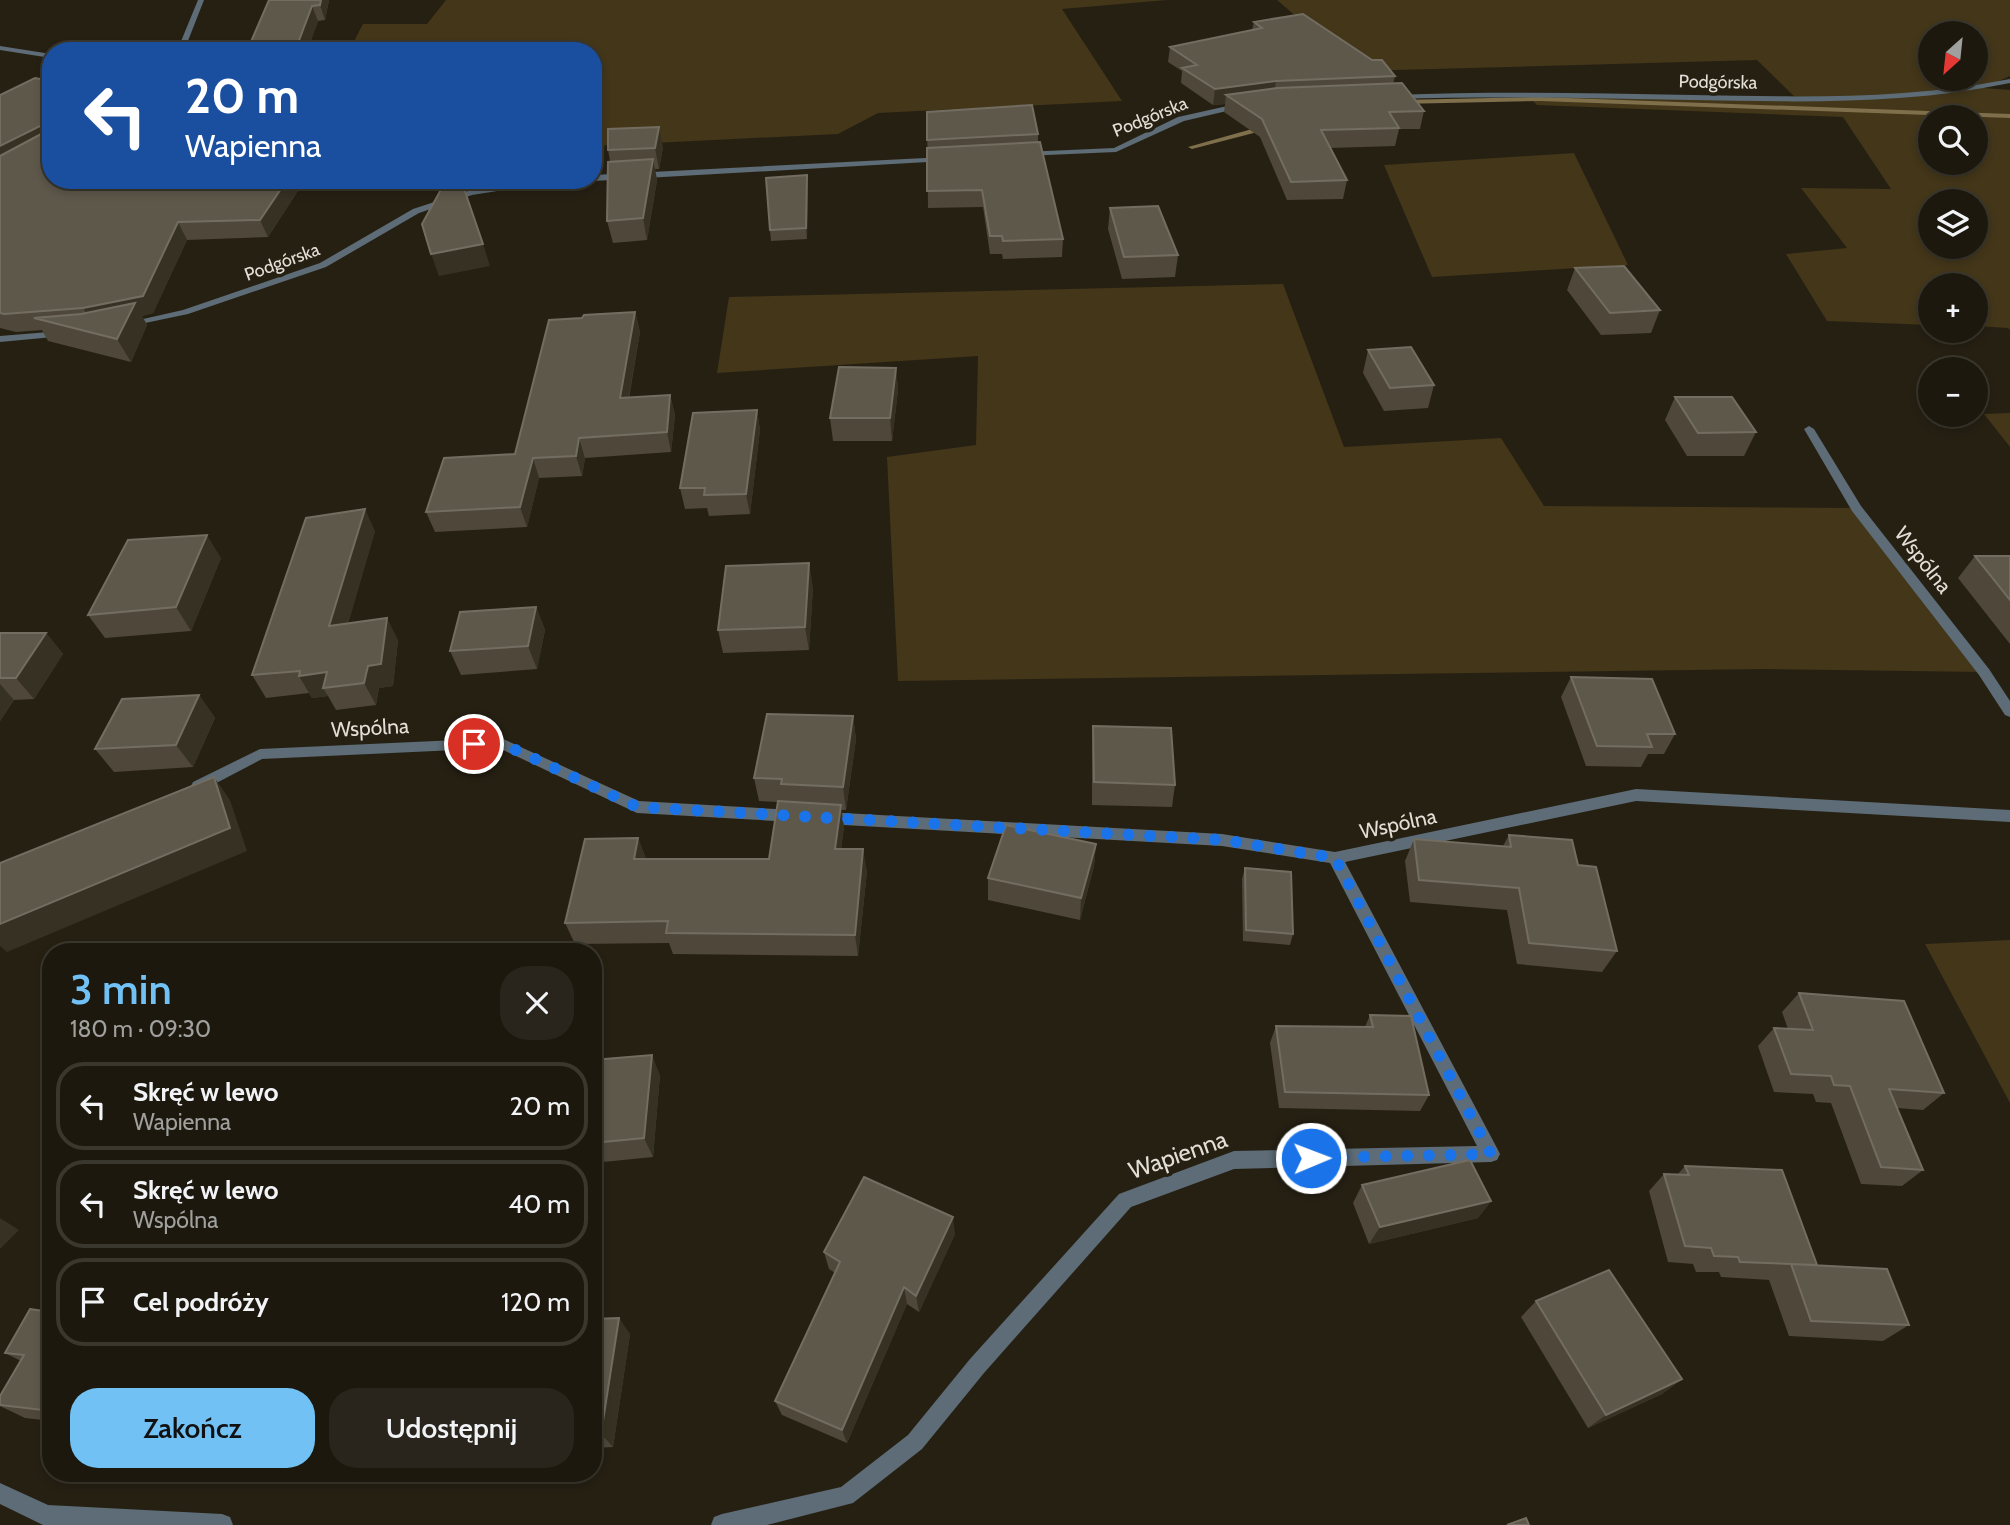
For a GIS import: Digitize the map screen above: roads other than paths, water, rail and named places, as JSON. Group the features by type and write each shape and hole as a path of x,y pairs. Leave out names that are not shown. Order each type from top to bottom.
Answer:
{"street":[{"path":"184,42 201,0"},
{"path":"0,48 42,55"},
{"name":"Podgórska","path":"1378,97 1499,94 1897,99 1981,88 2010,81"},
{"name":"Podgórska","path":"1018,155 1116,150 1181,119 1248,104"},
{"path":"602,178 949,159"},
{"name":"Podgórska","path":"120,326 185,312 323,265 416,211 471,193 499,189"},
{"path":"0,339 67,333"},
{"name":"Wspólna","path":"1809,429 1856,508 1984,672 2010,712"},
{"name":"Wspólna","path":"186,792 260,754 501,743 637,807 1223,840 1335,858 1636,795 2010,816"},
{"name":"Wapienna","path":"722,1525 846,1496 915,1442 977,1366 1125,1200 1234,1160 1491,1154 1335,858"},
{"path":"0,1493 47,1516 222,1525"}],"waterway":[{"path":"1399,102 1540,99 2010,116"},
{"path":"1192,147 1270,126"}]}
